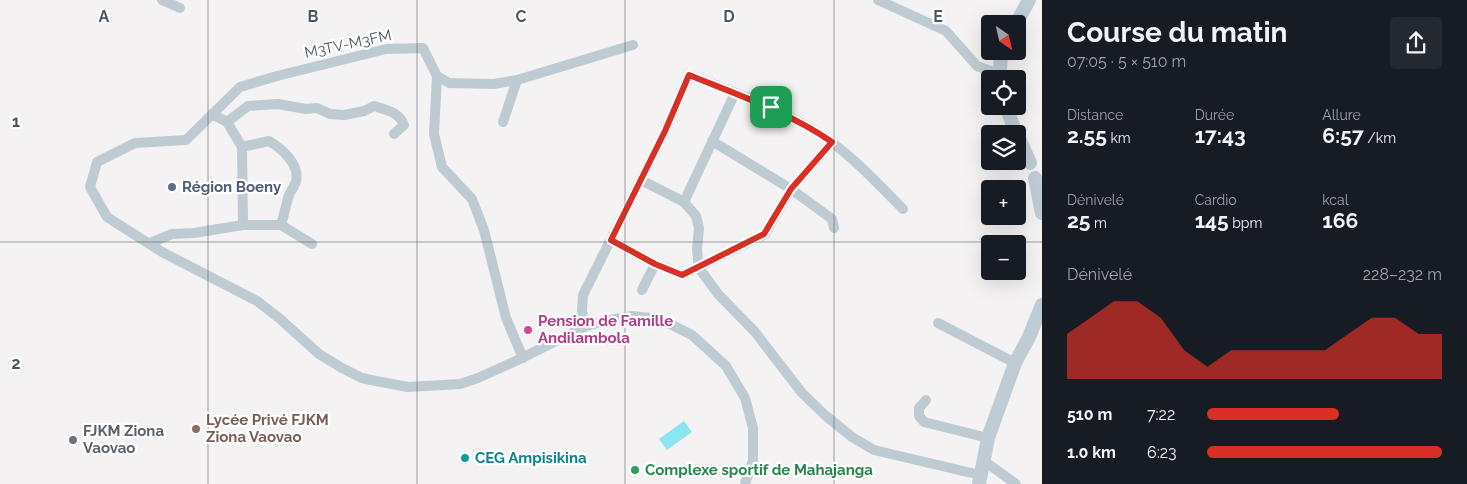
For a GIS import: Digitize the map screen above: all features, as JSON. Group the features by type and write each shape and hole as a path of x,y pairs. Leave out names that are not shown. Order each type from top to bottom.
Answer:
{"main road":[{"path":"1020,15 1028,0"},
{"path":"1026,149 1036,164 1027,167 1027,172 1030,176 1038,176 1042,213"},
{"path":"980,480 988,438 1015,363 1029,337 1042,305"}],"street":[{"path":"162,0 180,8"},
{"path":"878,0 946,31 977,66 986,70"},
{"path":"437,76 449,84 494,84 517,80 634,45"},
{"name":"M3TV-M3FM","path":"150,242 107,217 90,187 97,162 134,143 186,140 240,87 277,76 386,49 423,48 437,76"},
{"path":"584,327 583,295 665,131 689,75 771,107 812,129 832,142 903,209"},
{"path":"437,76 434,134 442,167 472,199 484,230 506,318 523,358"},
{"path":"503,122 517,80"},
{"path":"684,202 735,93"},
{"path":"227,122 248,106 278,104 306,109 317,108 330,114 344,115 364,111 374,106 390,111 401,118 404,125 394,134"},
{"path":"212,114 227,122 242,148 243,225"},
{"path":"242,148 269,141 279,147 294,167 297,180 289,196 281,225"},
{"path":"712,141 791,189 832,219 834,228"},
{"path":"611,240 655,264 682,275 699,268 764,234 791,189 832,142"},
{"path":"641,180 684,202 696,216 699,268 718,294 755,332 802,393 826,416 852,437 874,450 980,480"},
{"path":"150,242 172,234 194,233 243,225 281,225 312,244"},
{"path":"150,242 162,252 257,301 280,318 319,354 342,368 362,378 408,386 460,384 523,358 584,327 604,321 632,316 660,319 692,335 726,366 745,398 753,428 753,460 745,484"},
{"path":"642,290 655,264"},
{"path":"938,323 1015,363"},
{"path":"926,400 919,408 919,416 924,422 988,438"},
{"path":"984,461 1016,484"}],"water":[{"path":"684,421 692,432 667,450 659,439"}],"place":[{"name":"Région Boeny","path":"172,187"},
{"name":"Pension de Famille Andilambola","path":"528,330"},
{"name":"Lycée Privé FJKM Ziona Vaovao","path":"196,429"},
{"name":"FJKM Ziona Vaovao","path":"73,440"},
{"name":"CEG Ampisikina","path":"465,458"},
{"name":"Complexe sportif de Mahajanga","path":"635,470"}],"route":[{"path":"689,75 771,107 832,142 791,189 764,234 682,275 655,264 611,240 665,131 689,75"}]}
